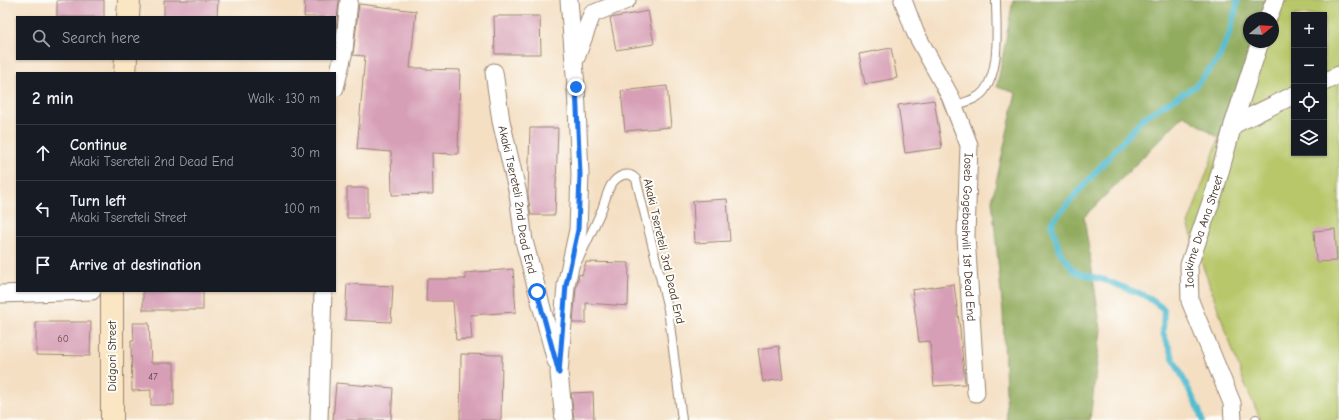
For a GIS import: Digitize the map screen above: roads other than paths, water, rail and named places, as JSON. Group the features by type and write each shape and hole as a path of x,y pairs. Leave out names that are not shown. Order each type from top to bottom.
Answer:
{"street":[{"path":"128,16 129,0"},
{"path":"336,84 344,51 349,0"},
{"path":"564,420 559,373 566,285 578,230 580,174 569,0"},
{"path":"574,64 592,14 626,0"},
{"name":"Ioseb Gogebashvili 1st Dead End","path":"903,0 915,32 950,96 969,145 966,236 976,393"},
{"path":"1270,12 1275,0"},
{"name":"Ioakime Da Ana Street","path":"1234,420 1232,403 1190,301 1189,265 1215,190 1233,125 1258,48"},
{"path":"125,72 126,60"},
{"name":"Akaki Tsereteli 2nd Dead End","path":"494,72 501,121 518,194 524,241 559,373"},
{"path":"1327,81 1339,75"},
{"path":"1233,125 1291,96"},
{"path":"0,294 61,292"},
{"name":"Didgori Street","path":"112,292 112,420"},
{"path":"319,420 323,292"}],"lane":[{"path":"954,106 975,98 984,91 993,73 996,45 996,0"},
{"name":"Akaki Tsereteli 3rd Dead End","path":"566,285 593,231 611,185 618,178 627,174 632,175 636,179 668,309 682,420"}],"waterway":[{"path":"1202,420 1199,410 1174,360 1163,333 1164,309 1146,296 1107,281 1075,272 1060,252 1051,223 1144,117 1194,87 1218,60 1230,32 1238,0"}]}
